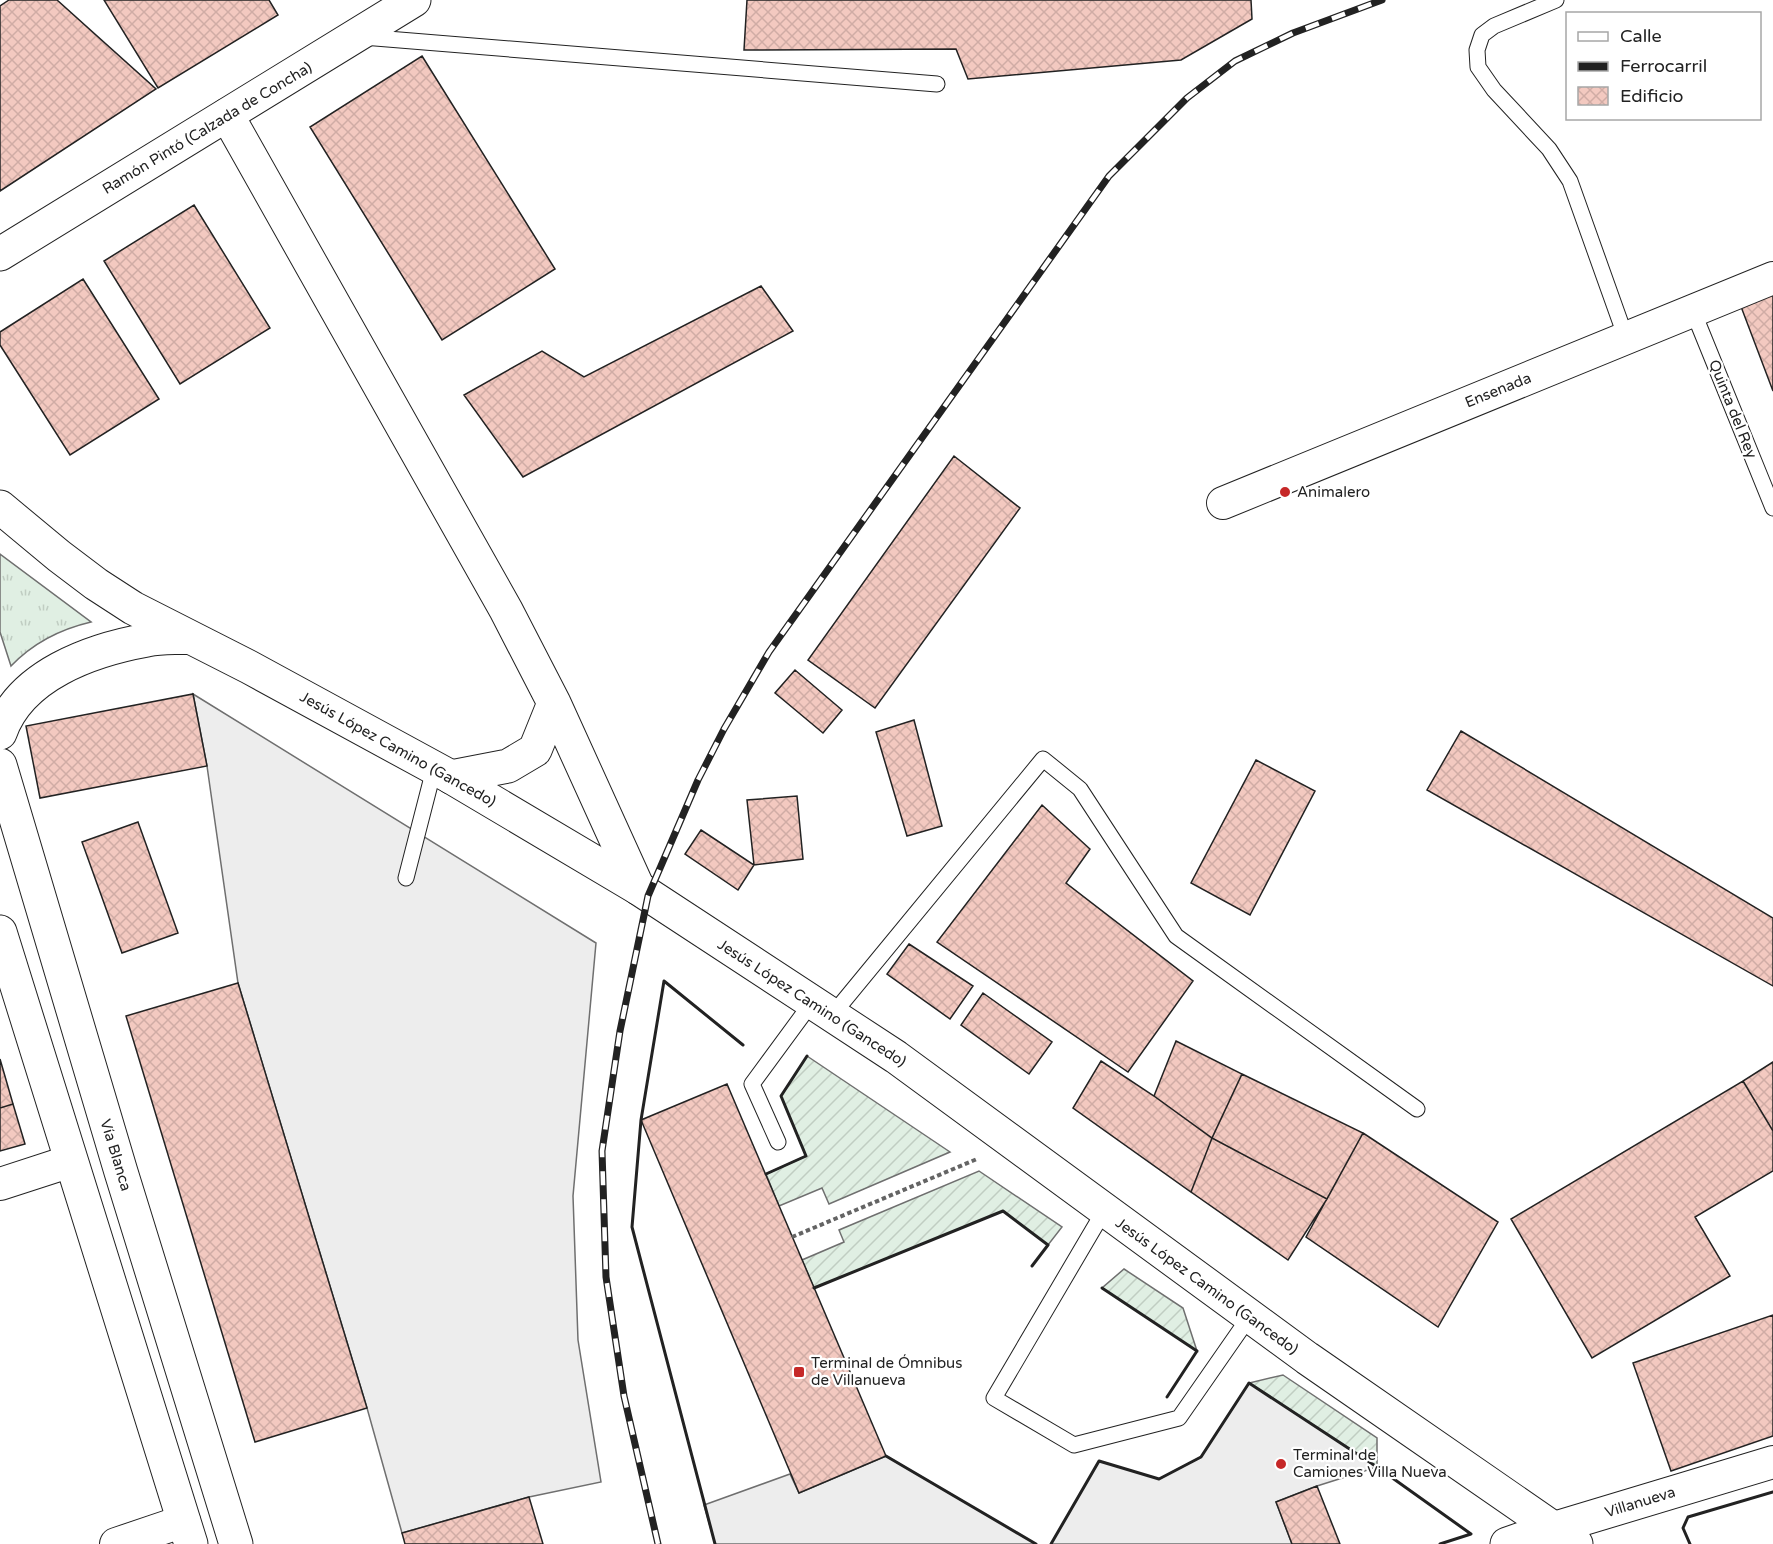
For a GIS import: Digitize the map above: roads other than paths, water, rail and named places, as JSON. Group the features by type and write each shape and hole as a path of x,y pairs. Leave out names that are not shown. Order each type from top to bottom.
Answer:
{"main road":[{"name":"Ramón Pintó (Calzada de Concha)","path":"0,255 414,0"},
{"path":"227,115 506,610 554,703 638,888"},
{"name":"Jesús López Camino (Gancedo)","path":"4,509 59,556 133,608 249,667 442,773 638,888 823,1008 896,1057 1307,1358 1565,1536"},
{"path":"0,734 18,701 39,682 62,667 102,650 148,639 189,637"},
{"path":"442,773 508,766 535,750 554,703"},
{"name":"Vía Blanca","path":"0,765 121,1173 236,1544"},
{"path":"0,932 187,1532"},
{"name":"Villanueva","path":"1507,1544 1565,1536"}],"street":[{"name":"Ensenada","path":"1223,502 1773,278"},
{"path":"0,1184 71,1161"},
{"name":"Villanueva","path":"1565,1536 1773,1462"},
{"path":"116,1544 187,1532"}],"lane":[{"path":"1556,0 1494,26 1482,35 1477,50 1478,67 1494,90 1549,149 1570,181 1626,338"},
{"path":"357,37 938,84"},
{"name":"Quinta del Rey","path":"1693,311 1773,508"},
{"path":"778,1142 752,1084 823,1008 1043,759 1080,789 1176,936 1417,1108"},
{"path":"406,878 442,773"},
{"path":"1104,1211 994,1398 1074,1445 1179,1418 1250,1316"}],"railway":[{"path":"658,1544 624,1396 606,1277 602,1151 620,1031 648,896 698,780 724,729 769,652 1109,176 1187,98 1235,61 1293,33 1382,0"}],"place":[{"name":"Animalero","path":"1285,492"},
{"name":"Terminal de Ómnibus de Villanueva","path":"799,1372"},
{"name":"Terminal de Camiones Villa Nueva","path":"1281,1464"}]}
